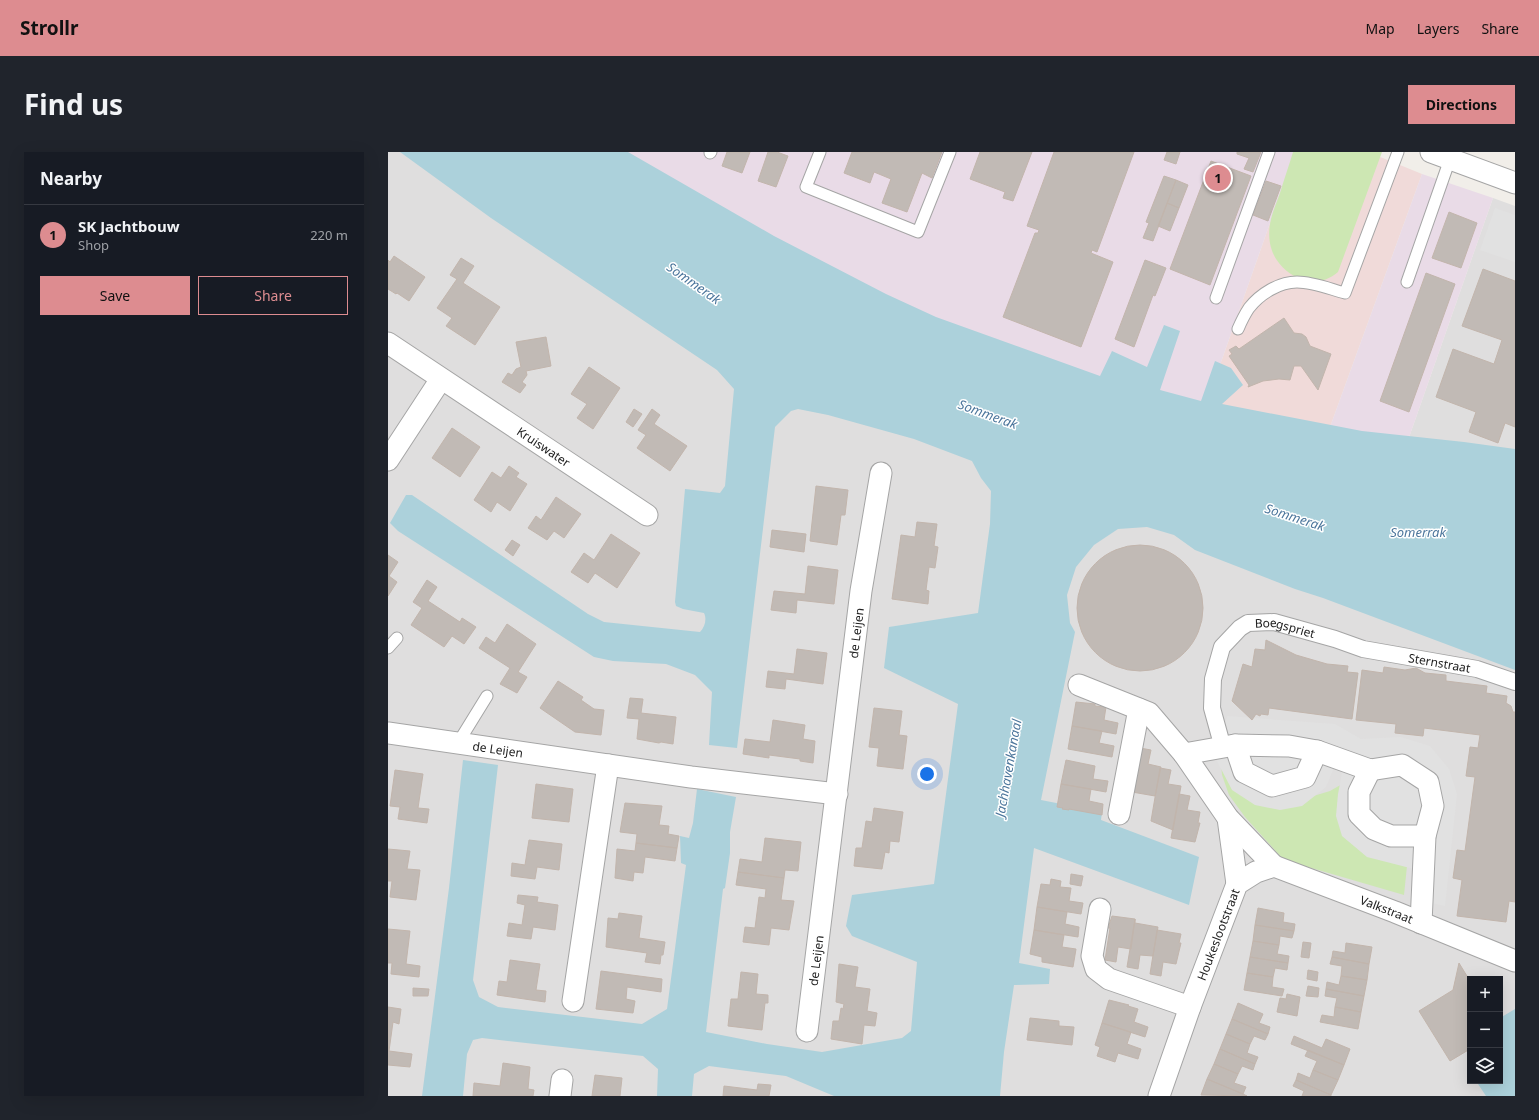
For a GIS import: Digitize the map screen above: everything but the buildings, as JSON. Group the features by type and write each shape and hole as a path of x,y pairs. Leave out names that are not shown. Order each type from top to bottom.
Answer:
{"street":[{"path":"1440,155 1515,183"},
{"name":"Kruiswater","path":"388,343 647,515"},
{"path":"388,460 440,378"},
{"name":"de Leijen","path":"807,1031 862,591 881,473"},
{"name":"Boegspriet","path":"1317,751 1305,777 1272,786 1244,772 1229,746 1212,708 1213,679 1222,647 1240,628 1248,623 1274,622 1363,649"},
{"name":"Sternstraat","path":"1363,649 1477,669 1515,682"},
{"path":"1079,685 1149,713 1184,754 1265,869"},
{"path":"1119,814 1139,709"},
{"name":"de Leijen","path":"388,733 691,777 837,794"},
{"path":"1184,754 1229,746 1289,746 1317,751 1370,770 1402,765 1428,782 1433,806 1424,836 1421,923"},
{"path":"573,1001 608,765"},
{"path":"1370,770 1360,792 1359,814 1374,829 1391,836 1424,836"},
{"path":"1228,818 1237,884"},
{"name":"Houkeslootstraat","path":"1159,1096 1190,1006 1237,884 1265,869"},
{"name":"Valkstraat","path":"1265,869 1421,923 1515,961"},
{"path":"1100,909 1092,956 1096,969 1109,979 1190,1006"}],"lane":[{"path":"820,152 806,187 918,232 950,152"},
{"path":"1216,298 1269,152"},
{"path":"1238,329 1249,308 1264,293 1281,285 1297,282 1345,293 1398,152"},
{"path":"1407,282 1440,155"},
{"path":"388,648 397,638"},
{"path":"458,744 487,696"}],"shaded area":[{"path":"388,152 426,152 984,451 1000,474 916,1096 388,1096"},
{"path":"593,152 1295,152 1202,416 1057,378"},
{"path":"1295,152 1368,152 1422,174 1326,438 1202,416"},
{"path":"1422,174 1493,198 1406,446 1326,438"},
{"path":"1493,198 1515,206 1515,463 1406,446"},
{"path":"1495,208 1515,215 1515,262 1480,250"},
{"path":"1137,512 1515,650 1515,1096 988,1096 1068,555"},
{"path":"1227,716 1335,724 1361,739 1401,737 1430,746 1449,769 1457,794 1445,906 1414,899 1414,869 1367,857 1342,836 1336,816 1343,768 1335,765 1326,787 1302,806 1280,810 1255,805 1232,790 1217,761"}],"green space":[{"path":"1293,152 1382,152 1338,272 1324,280 1314,282 1303,280 1290,273 1277,261 1273,254 1269,238 1271,219"},
{"path":"1221,764 1300,800 1330,791 1349,780 1407,866 1404,895 1301,865 1281,857 1245,817 1229,795 1222,775"}],"water":[{"path":"400,152 628,152 774,236 886,294 936,317 1100,376 1112,351 1147,367 1164,325 1180,331 1160,390 1201,401 1215,361 1231,368 1243,385 1222,404 1362,431 1515,449 1515,670 1323,598 1295,589 1195,550 1174,535 1147,527 1118,529 1094,545 1076,567 1067,595 1070,623 1075,632 1041,800 1102,812 1101,820 1199,857 1189,905 1034,848 1019,963 1050,969 1049,984 1014,985 1004,1052 1000,1096 834,1096 786,1076 709,1066 694,1074 692,1096 657,1096 658,1069 643,1056 482,1038 473,1040 467,1054 463,1096 422,1096 449,888 463,760 498,765 473,980 479,997 498,1007 642,1024 667,1009 686,865 681,863 680,836 689,838 693,823 697,789 736,797 730,832 730,853 725,888 723,889 706,1032 767,1044 822,1052 902,1038 911,1031 917,962 852,936 846,926 852,895 934,884 958,704 884,668 889,627 978,613 990,524 991,491 981,478 972,461 914,439 828,415 798,409 791,411 775,427 737,748 709,745 712,692 695,675 666,664 613,661 594,657 398,531 390,523 406,495 412,495 588,614 604,622 700,632 705,623 704,613 683,609 676,606 675,602 685,489 720,493 725,486 734,389 717,370 491,218"},
{"path":"1515,1009 1515,1096 1486,1096 1478,1084 1503,1084 1503,1016"}],"place":[{"name":"SK Jachtbouw","path":"1218,178"}],"water label":[{"name":"Sommerak","path":"694,283"},
{"name":"Sommerak","path":"988,414"},
{"name":"Sommerak","path":"1295,517"},
{"name":"Somerrak","path":"1418,532"},
{"name":"Jachhavenkanaal","path":"1008,768"}]}
